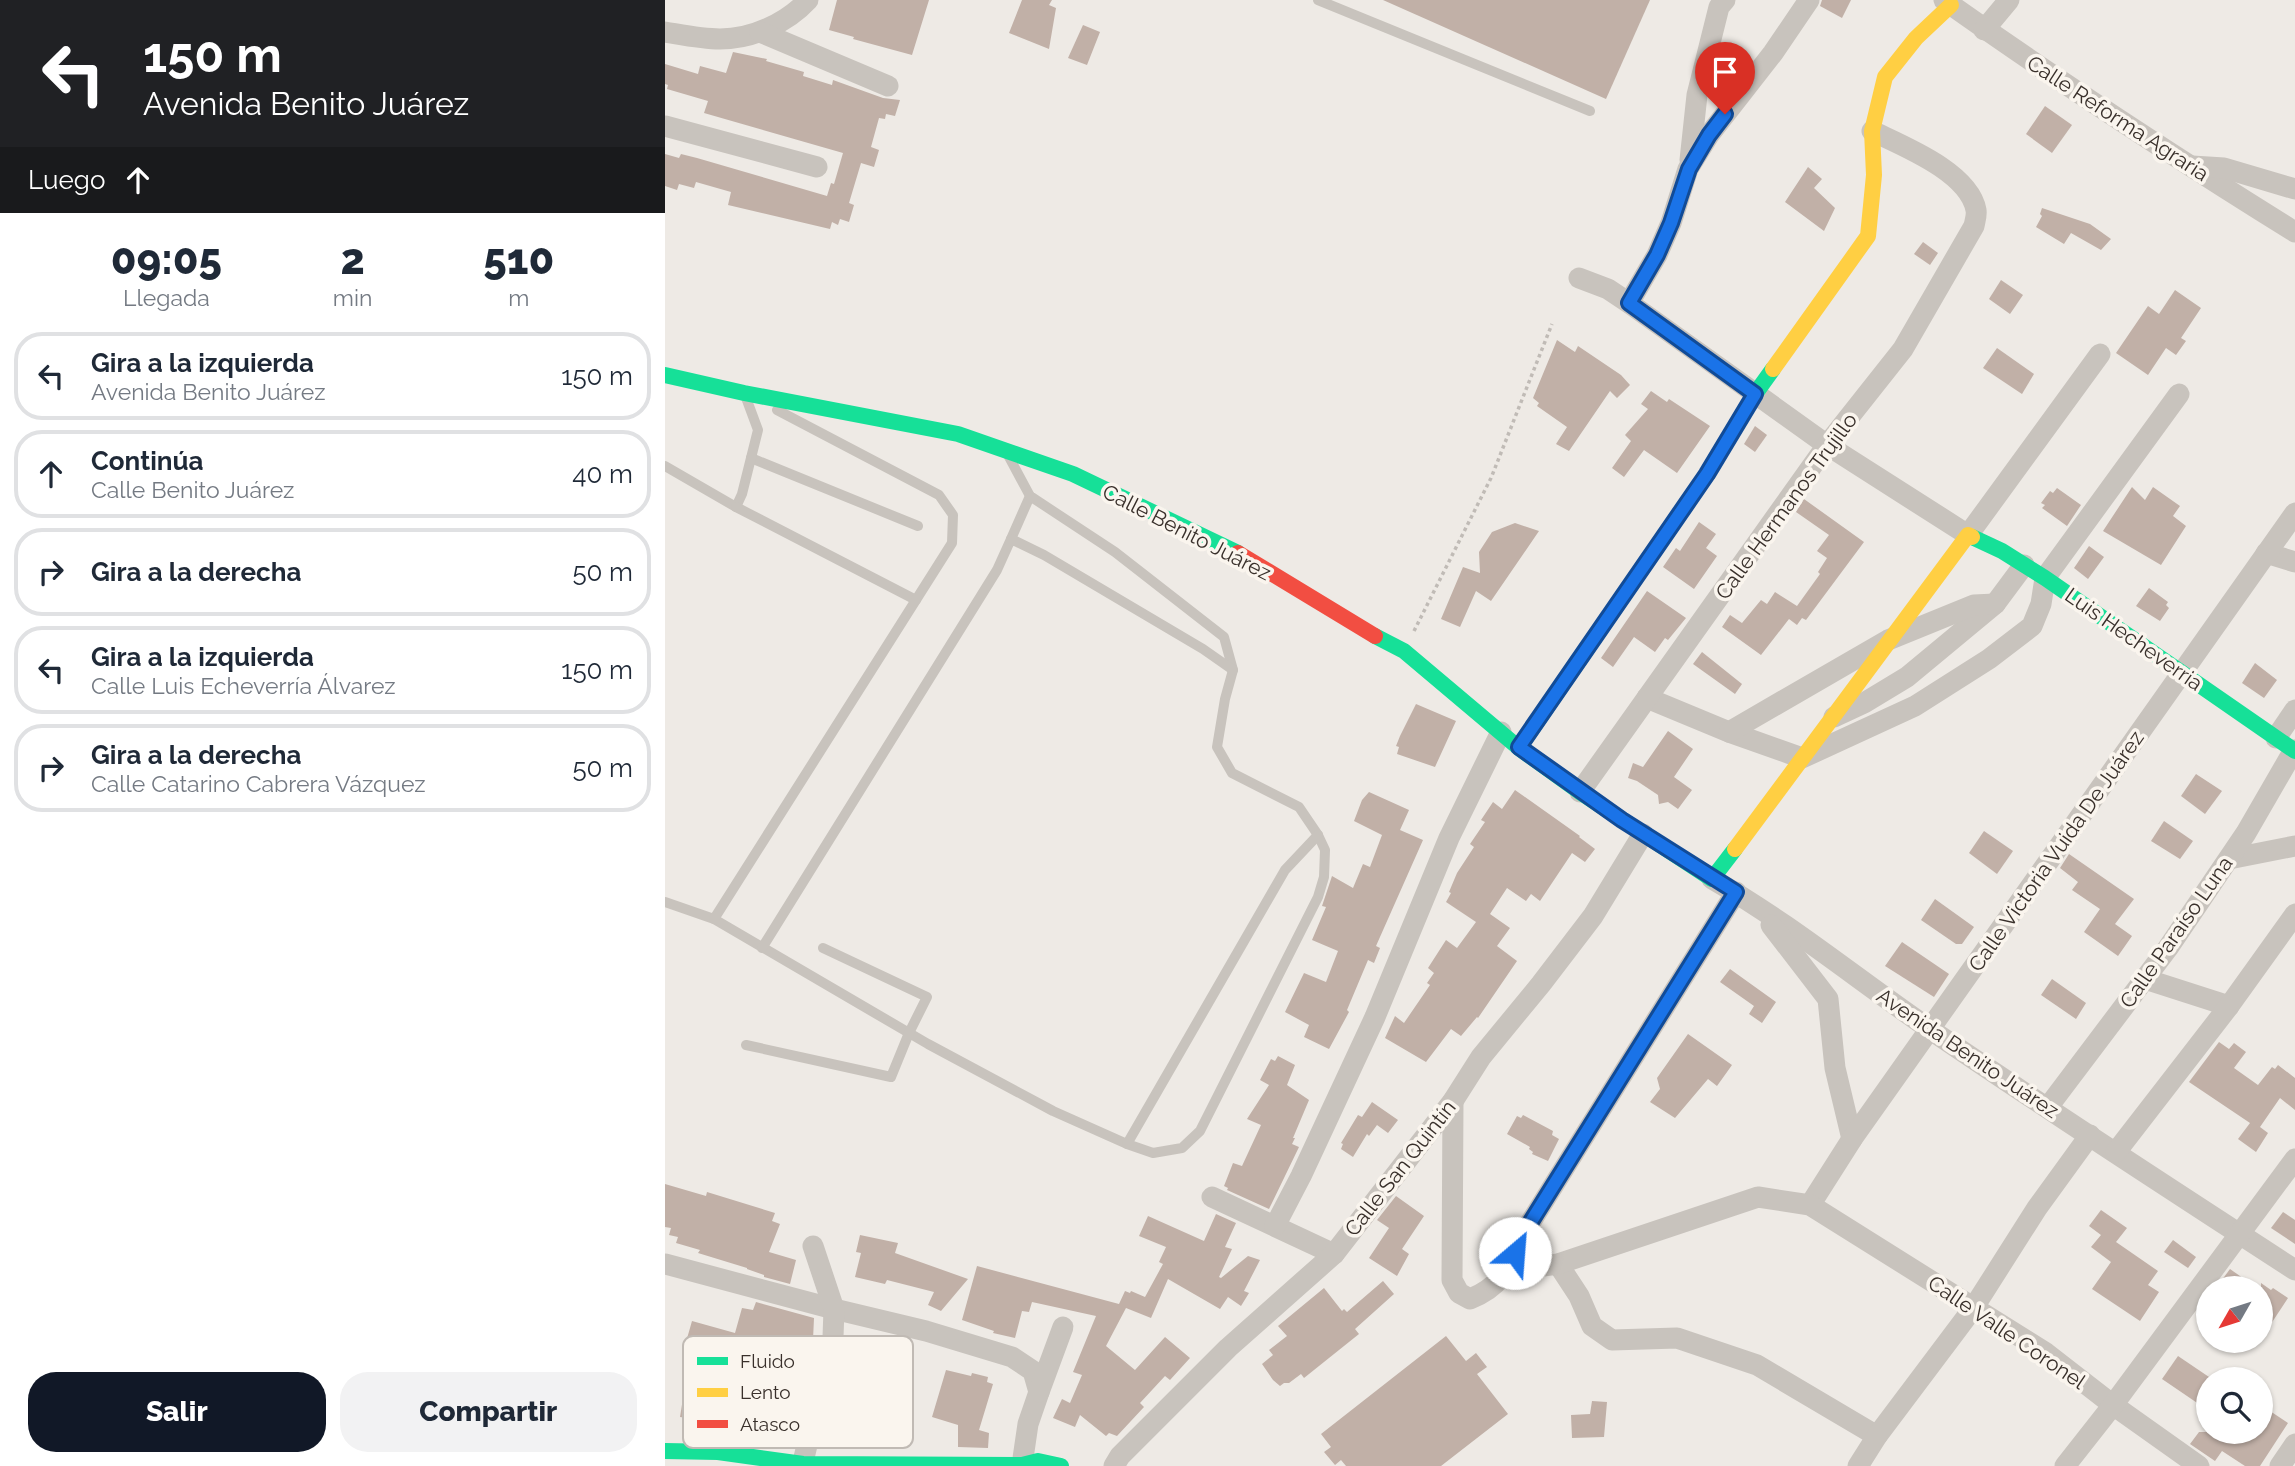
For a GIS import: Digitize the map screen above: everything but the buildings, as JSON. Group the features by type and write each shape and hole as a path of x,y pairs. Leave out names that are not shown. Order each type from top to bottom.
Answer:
{"street":[{"path":"665,32 721,39 760,32 780,23 808,0"},
{"path":"1689,169 1697,95 1719,7 1725,0"},
{"path":"1629,303 1657,255 1689,169 1709,135 1773,53 1809,0"},
{"path":"1984,30 2009,0"},
{"path":"1519,747 1707,474 1755,394 1868,236 1874,175 1872,131 1885,76 1948,3"},
{"name":"Calle Reforma Agraria","path":"1948,3 1984,30 2187,165 2295,232"},
{"path":"760,32 888,86"},
{"path":"665,125 817,167"},
{"name":"Calle Hermanos Trujillo","path":"1580,792 1828,446 1903,349 1974,226 1977,211 1970,195 1955,179 1926,157 1872,131"},
{"path":"2187,165 2224,168 2295,189"},
{"path":"1579,278 1608,289 1828,446 1968,535"},
{"path":"1712,879 2100,354"},
{"name":"Calle Benito Juárez","path":"665,375 958,434 1073,474 1238,553 1364,631 1404,651 1519,747 1643,834"},
{"path":"1647,698 1729,732 1802,758 1915,706 1989,659 2032,626 2041,604 2045,578 2179,394"},
{"name":"Calle Victoria Vuida De Juárez","path":"1810,1205 1852,1139 2295,513"},
{"name":"Luis Hecheverria","path":"1968,535 2045,578 2288,746"},
{"path":"2266,554 2295,562"},
{"path":"1831,719 1907,677 1995,604 2024,565"},
{"path":"1729,732 1888,640 1974,605 1995,604"},
{"name":"Calle Paraíso Luna","path":"2048,1107 2144,979 2246,833 2288,746 2295,710"},
{"path":"1275,1226 1375,1017 1449,838 1501,732"},
{"name":"Avenida Benito Juárez","path":"1643,834 1736,892 1930,1029 2295,1270"},
{"name":"Calle San Quintín","path":"1114,1466 1228,1348 1334,1254 1453,1101 1481,1057 1593,916 1643,834"},
{"path":"2228,859 2295,846"},
{"path":"1453,1101 1452,1280 1459,1293 1471,1299 1486,1293 1507,1271 1522,1236 1736,892"},
{"path":"1757,907 1828,999 1835,1068 1852,1139"},
{"path":"2116,1152 2229,1006 2295,914"},
{"path":"2144,979 2229,1006"},
{"path":"1858,1466 1877,1436 1974,1307 2037,1208 2090,1135"},
{"path":"2065,1466 2295,1159"},
{"path":"1212,1197 1334,1254"},
{"path":"1507,1271 1558,1264 1758,1197 1810,1205"},
{"name":"Calle Valle Coronel","path":"1810,1205 2046,1353 2199,1466"},
{"path":"813,1246 834,1310 833,1336"},
{"path":"665,1264 834,1310 926,1331 1012,1357 1033,1371 1039,1392"},
{"path":"1558,1264 1579,1296 1592,1326 1612,1340 1678,1338 1757,1365 1877,1436"},
{"path":"1022,1465 1028,1424 1063,1327"},
{"path":"2280,1466 2295,1444"},
{"path":"665,1451 718,1452 802,1465 1022,1465 1038,1461 1061,1466"}],"lane":[{"path":"1318,0 1590,111"},
{"path":"736,507 742,494 758,430 744,393"},
{"path":"714,919 952,542 953,515 939,495 744,393"},
{"path":"665,902 714,919 909,1033 1053,1111 1127,1144 1153,1153 1182,1148 1200,1131 1318,897 1324,877 1325,850 1299,807 1232,774 1217,747 1233,670 1224,637 1115,552 1030,496 1005,450"},
{"path":"751,458 918,526"},
{"path":"665,466 736,507 916,600"},
{"path":"762,948 997,570 1030,496"},
{"path":"1011,539 1044,555 1181,635 1233,670"},
{"path":"1127,1144 1285,870 1318,835"},
{"path":"746,1045 891,1077 927,997 823,948"}],"path":[{"path":"1404,651 1490,478 1552,324"}],"traffic: fast":[{"path":"1519,748 1707,474 1773,369"},
{"path":"665,375 958,434 1073,474 1238,553"},
{"path":"1972,537 2002,551 2045,578 2295,751"},
{"path":"1375,636 1404,651 1519,748 1580,792 1712,879 1735,849"},
{"path":"665,1451 718,1452 803,1464 1022,1465 1038,1461 1061,1466"}],"traffic: slow":[{"path":"1773,369 1868,236 1874,175 1872,131 1885,77 1916,38 1951,5"},
{"path":"1735,849 1968,535 1972,537"}],"traffic: jam":[{"path":"1238,553 1375,636"}],"route":[{"path":"1515,1253 1522,1236 1736,892 1580,792 1519,747 1707,474 1755,394 1629,303 1657,255 1689,169 1725,114"}]}
